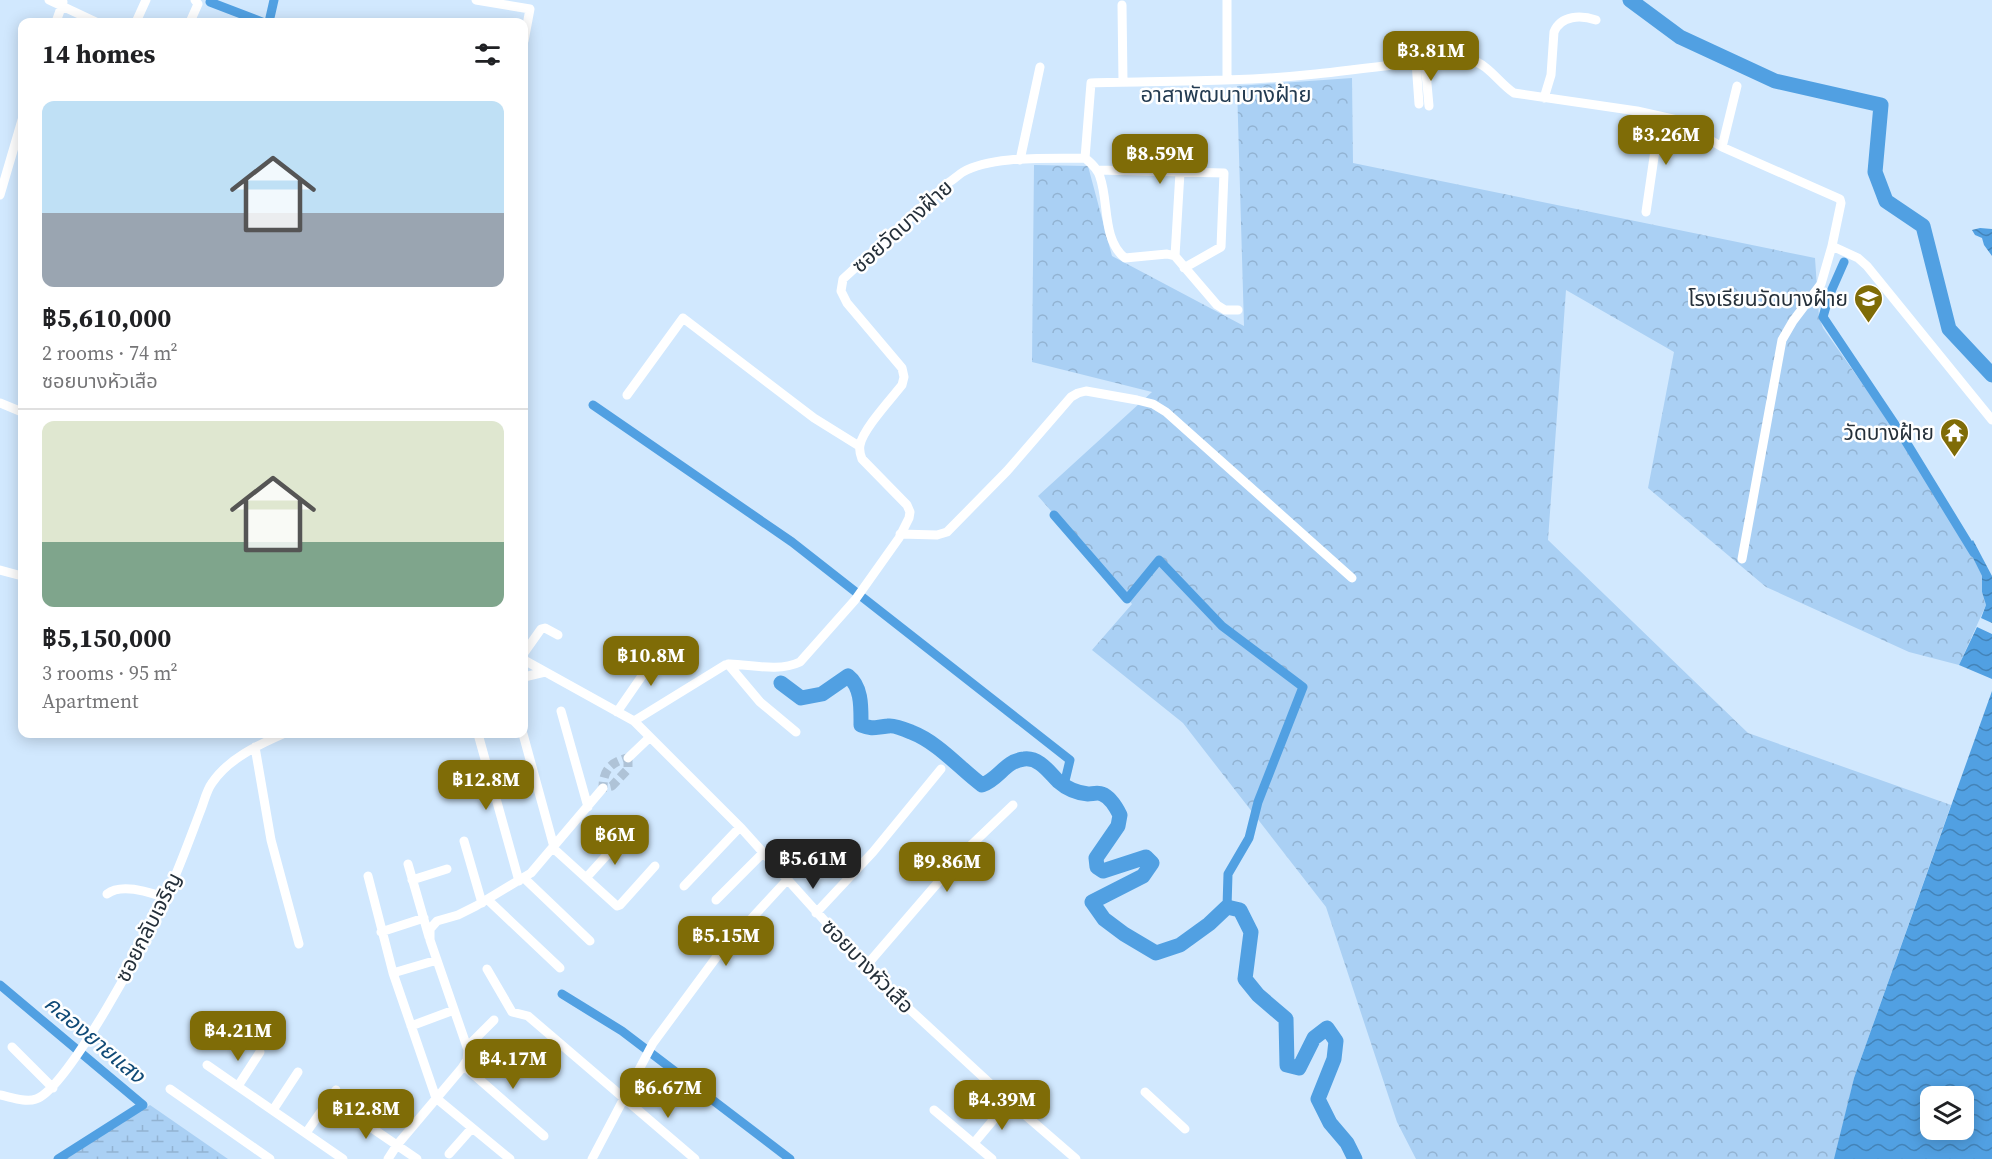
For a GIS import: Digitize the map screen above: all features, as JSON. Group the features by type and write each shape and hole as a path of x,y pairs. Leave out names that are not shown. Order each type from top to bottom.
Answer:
{"street":[{"path":"49,0 63,3 89,18"},
{"path":"138,18 146,0"},
{"path":"192,18 198,4 195,0"},
{"path":"476,0 530,9 528,20"},
{"path":"1227,0 1227,80"},
{"path":"57,18 63,3"},
{"path":"1122,5 1123,82"},
{"path":"1544,98 1551,75 1556,27 1569,18 1579,16 1596,20"},
{"path":"1238,310 1225,310 1217,305 1175,256 1167,254 1125,258 1118,253 1110,231 1100,177 1085,158 1091,83 1227,80 1314,74 1456,59 1473,61 1480,64 1514,93 1637,111 1677,120 1722,147 1840,199 1832,246 1821,284 1793,321 1782,340 1742,559"},
{"path":"1419,104 1420,62"},
{"path":"1420,62 1429,106"},
{"path":"1020,160 1040,67"},
{"path":"1722,147 1737,86"},
{"path":"1646,212 1660,116"},
{"path":"0,195 18,134"},
{"name":"ซอยวัดบางฝ้าย","path":"859,446 864,434 902,385 904,377 902,368 847,303 841,291 843,279 964,171 984,164 1020,160 1085,158"},
{"path":"1096,170 1224,173 1221,247 1184,268"},
{"path":"1175,256 1180,172"},
{"path":"1832,246 1858,258 1867,266 1992,420"},
{"path":"627,395 683,318 814,418 859,446 862,459 908,505 910,512 900,534 855,600 800,662 780,667 728,664 634,721"},
{"path":"900,534 937,536 947,532 1007,471 1071,397 1086,391 1153,404 1166,412 1352,578"},
{"path":"0,403 18,410"},
{"path":"0,570 18,575"},
{"path":"528,647 541,629 545,628 558,634"},
{"path":"618,712 662,647"},
{"name":"ซอยบางหัวเสือ","path":"528,662 634,721 740,827 879,981 1009,1101 1076,1159"},
{"path":"728,664 759,702 796,732"},
{"path":"528,676 544,672"},
{"path":"561,711 588,807"},
{"path":"628,758 650,737"},
{"name":"ซอยกลับเจริญ","path":"54,1088 81,1051 133,963 166,898 210,784 226,767 255,747 274,738"},
{"path":"479,738 522,879 590,941"},
{"path":"524,738 554,847 617,906 655,866"},
{"path":"255,747 271,840 299,944"},
{"path":"816,913 873,852 941,769"},
{"path":"430,940 430,929 437,921 459,915 485,901 522,879 535,868 603,788"},
{"path":"866,966 966,850 1013,805"},
{"path":"684,886 740,827"},
{"path":"586,878 624,836"},
{"path":"464,841 485,901 560,968"},
{"path":"716,900 763,853"},
{"path":"388,1159 464,1066 468,1057 467,1047 430,940 408,864"},
{"path":"412,880 447,869"},
{"path":"368,876 393,973 436,1098 505,1158"},
{"path":"592,1159 653,1043 718,955 787,880"},
{"path":"107,894 116,890 138,890 166,898"},
{"path":"381,932 424,918"},
{"path":"393,973 437,960"},
{"path":"488,969 512,1012 528,1016 695,1159"},
{"path":"411,1026 454,1010"},
{"path":"467,1047 494,1020"},
{"path":"0,1095 35,1100 54,1088 12,1047"},
{"path":"238,1086 260,1052"},
{"path":"207,1065 344,1159"},
{"path":"464,1066 544,1136"},
{"path":"273,1110 298,1072"},
{"path":"170,1089 270,1159"},
{"path":"306,1133 336,1090"},
{"path":"1145,1092 1185,1129"},
{"path":"974,1143 1009,1101"},
{"path":"934,1110 992,1159"},
{"path":"351,1113 417,1159"},
{"path":"449,1154 472,1128"}],"green space":[{"path":"1352,78 1353,163 1815,258 1819,317 1823,328 1897,433 1967,546 1982,576 1982,592 1986,605 1959,665 1909,652 1766,587 1648,488 1674,352 1566,290 1548,540 1748,733 1951,805 1854,1078 1835,1159 1416,1159 1397,1122 1326,907 1183,723 1092,650 1132,604 1038,496 1152,392 1032,362 1034,165 1088,166 1112,256 1244,326 1237,86"},
{"path":"150,1105 228,1159 63,1159"}],"water":[{"path":"1992,229 1992,256 1982,238 1975,235 1972,230"},
{"path":"1973,540 1992,576 1992,623 1981,618 1986,605 1982,592 1982,576 1967,546"},
{"path":"1977,627 1992,634 1992,679 1959,665"},
{"path":"1992,691 1992,1159 1834,1159 1854,1078"}],"waterway":[{"path":"270,18 274,0"},
{"path":"1630,0 1680,37 1775,81 1881,105 1875,172 1886,201 1923,226 1949,329 1992,375"},
{"path":"210,2 252,18"},
{"path":"1844,262 1829,296 1823,317 1900,432 1974,553"},
{"path":"593,405 792,542 1070,760 1064,785"},
{"path":"1054,515 1127,599 1159,560 1222,626 1303,687 1258,802 1249,838 1228,874 1227,907"},
{"path":"781,683 801,698 822,694 848,676 858,692 861,704 861,725 872,728 893,726 921,737 931,742 982,785 1017,760 1029,759 1043,766 1068,788 1088,794 1100,793 1108,797 1120,815 1118,826 1096,858 1097,867 1103,871 1146,857 1152,863 1143,876 1092,902 1104,919 1156,953 1180,945 1209,924 1227,907 1240,910 1251,932 1245,979 1258,995 1286,1019 1287,1065 1299,1068 1314,1038 1327,1028 1336,1041 1334,1059 1318,1099 1330,1123 1347,1143 1355,1159"},
{"name":"คลองยายแสง","path":"0,985 143,1105 58,1159"},
{"path":"562,994 622,1031 790,1159"}],"tunnel":[{"path":"628,758 628,769 612,786 603,788 609,768 628,758"}],"place":[{"name":"โรงเรียนวัดบางฝ้าย","path":"1869,324"},
{"name":"วัดบางฝ้าย","path":"1955,458"}],"district":[{"name":"อาสาพัฒนาบางฝ้าย","path":"1226,94"}]}
